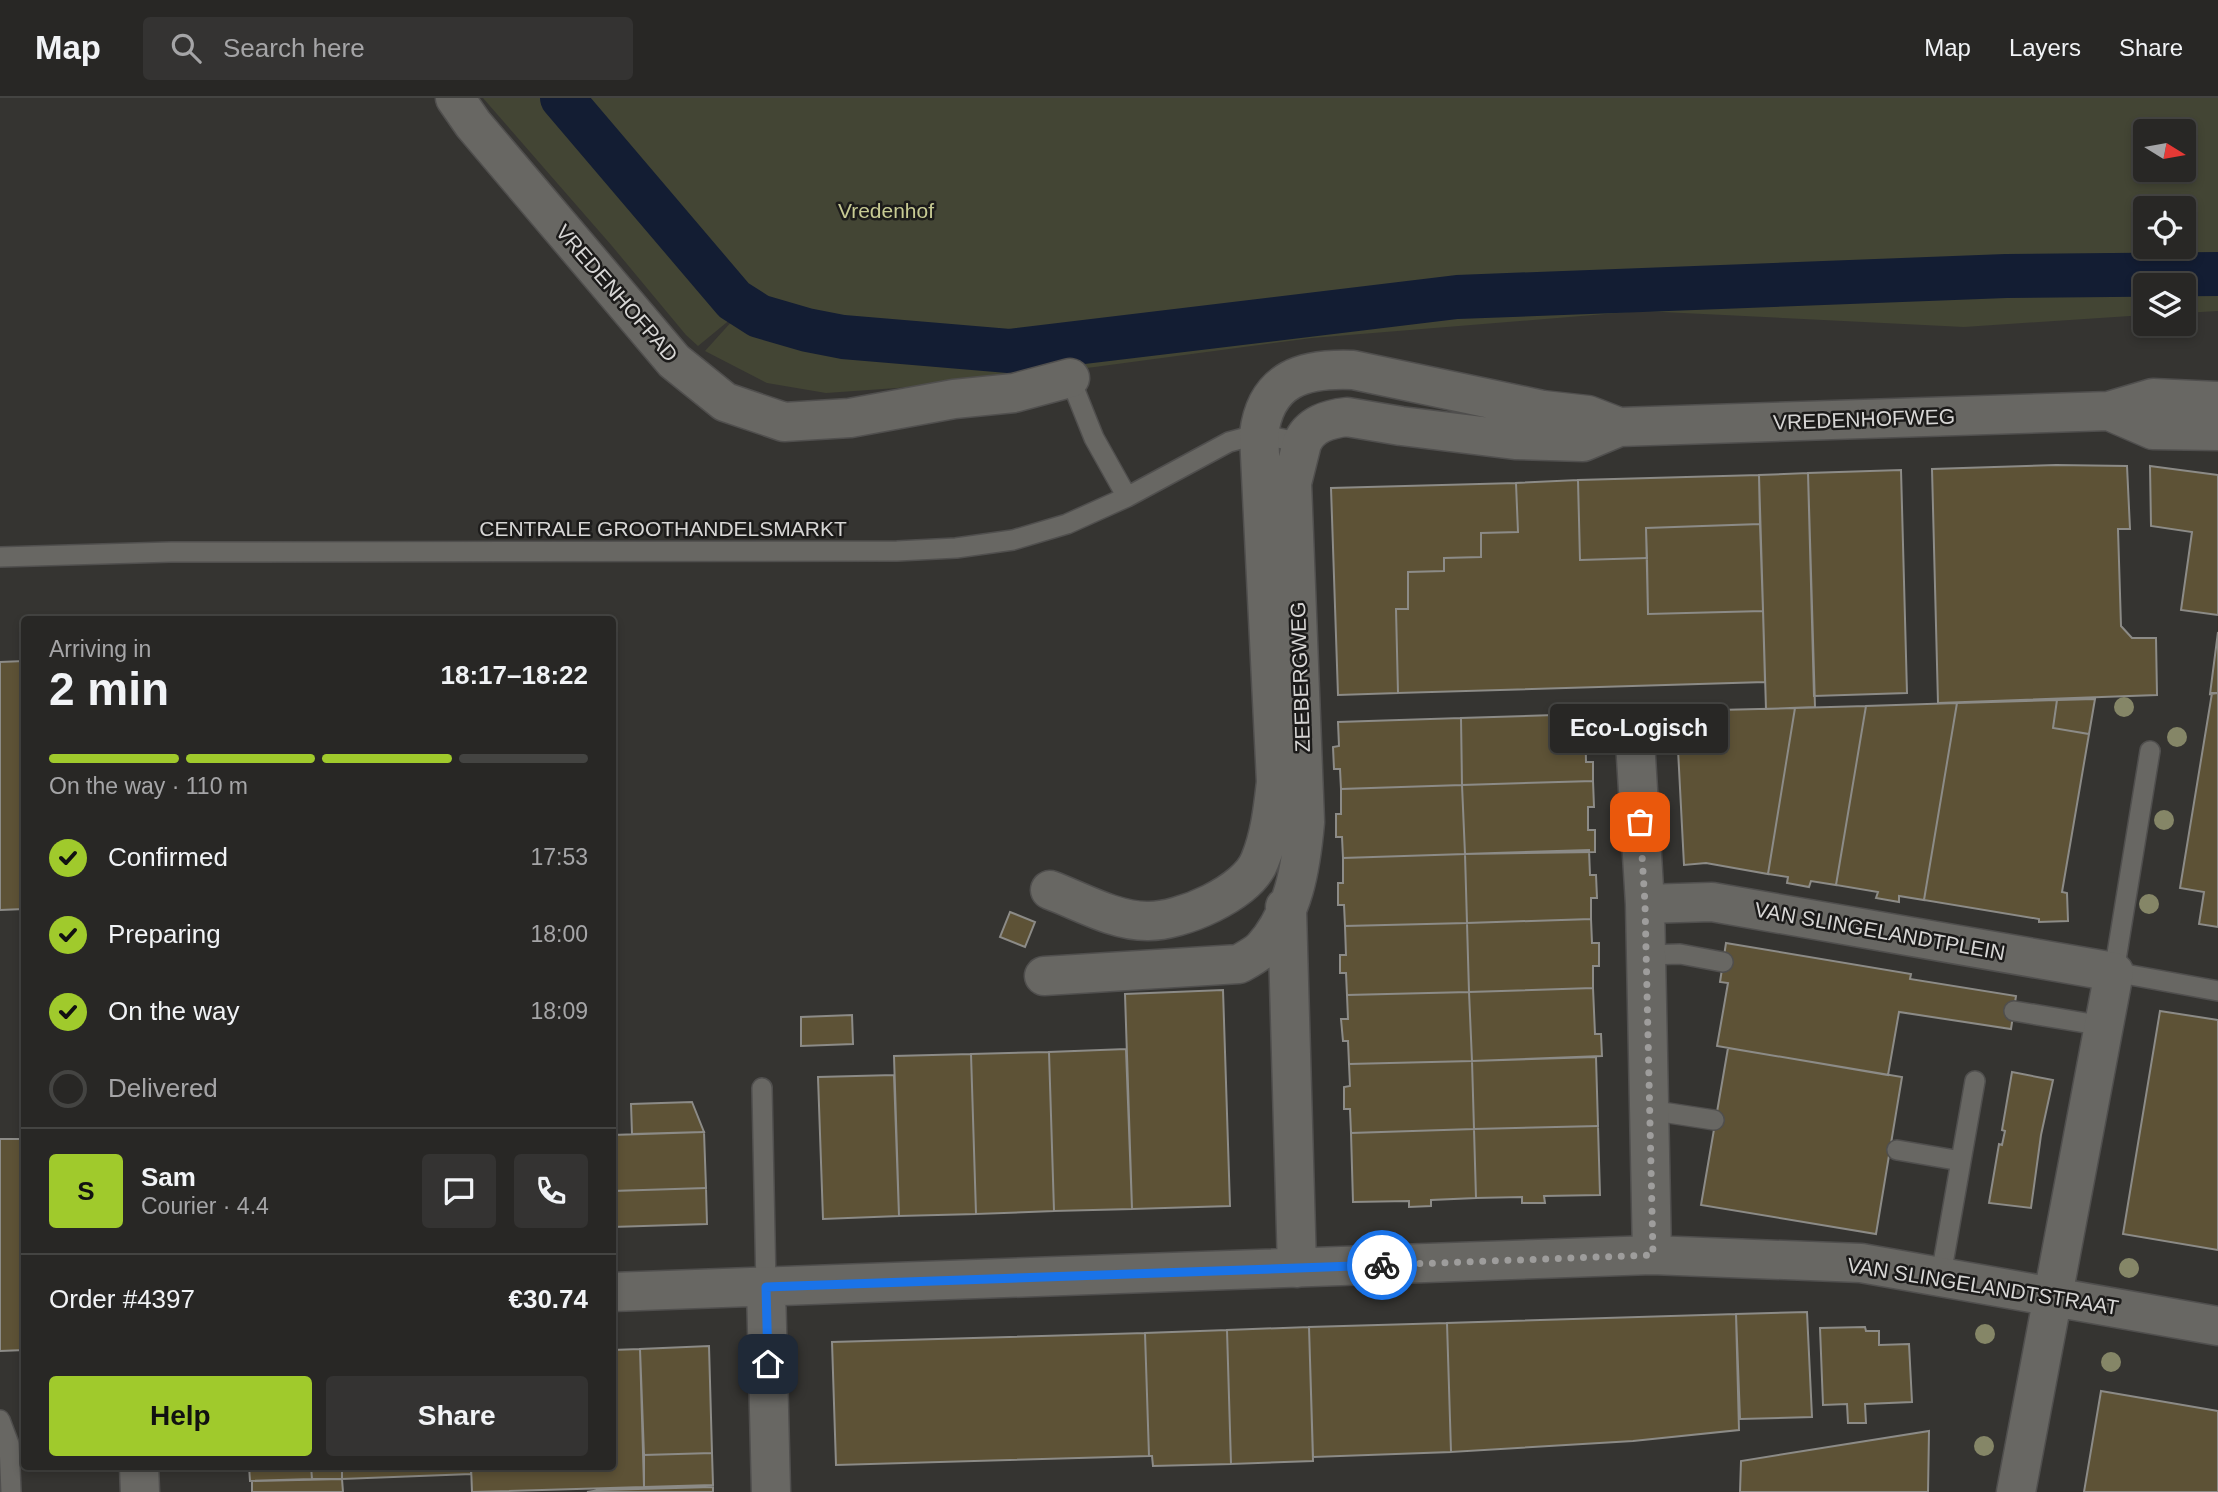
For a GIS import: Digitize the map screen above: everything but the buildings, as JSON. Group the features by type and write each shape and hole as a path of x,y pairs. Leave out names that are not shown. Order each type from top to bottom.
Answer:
{"street":[{"name":"VREDENHOFPAD","path":"455,98 473,124 674,361 725,402 784,422 850,418 954,399 1014,393 1070,378"},
{"name":"VREDENHOFWEG","path":"1260,426 1264,407 1288,381 1328,369 1353,370 1543,410 1588,415 1619,427"},
{"name":"VREDENHOFWEG","path":"1302,443 1316,425 1347,417 1472,435 1583,442 1619,427 2109,411 2153,398 2218,401"},
{"name":"VREDENHOFWEG","path":"2109,411 2153,430 2218,431"},
{"name":"ZEEBERGWEG","path":"1255,870 1272,817 1276,782 1260,426"},
{"name":"ZEEBERGWEG","path":"1044,976 1239,964 1261,950 1287,911 1302,860 1305,822 1292,519 1292,484 1302,443"},
{"path":"1635,741 1647,955 1653,1255"},
{"path":"1050,890 1121,917 1147,921 1180,915 1199,908 1239,886 1255,870 1287,911"},
{"name":"VAN SLINGELANDTPLEIN","path":"1645,904 1712,902 2114,972"},
{"name":"ZEEBERGWEG","path":"1287,911 1297,1268"},
{"path":"2016,1492 2114,972"},
{"name":"VAN SLINGELANDTSTRAAT","path":"616,1292 1653,1255 1861,1263 2218,1326"},
{"path":"766,1287 771,1492"},
{"path":"139,1470 140,1492"}],"lane":[{"path":"1070,378 1094,438 1127,498"},
{"name":"CENTRALE GROOTHANDELSMARKT","path":"0,557 171,552 869,551 956,548 1013,540 1067,524 1127,498 1260,426 1302,443"},
{"path":"2114,972 2150,751"},
{"path":"1647,955 1680,954 1723,962"},
{"name":"VAN SLINGELANDTPLEIN","path":"2114,972 2218,991"},
{"path":"2014,1011 2104,1026"},
{"path":"1941,1275 1975,1081"},
{"path":"762,1088 766,1287"},
{"path":"1649,1110 1714,1120"},
{"path":"1896,1150 1961,1161"},
{"path":"0,1420 9,1444 11,1492"}],"green space":[{"name":"Vredenhof","path":"483,98 2218,98 2218,311 2196,312 2196,273 2133,273 2133,316 1964,327 1642,311 1312,338 982,382 826,393 767,383 705,351 743,309 698,346"}],"waterway":[{"path":"562,98 734,300 759,316 843,337 1009,351 1457,297 2006,276 2218,274"}],"way so far":[{"path":"1382,1265 1653,1255 1645,904 1640,822"}],"place":[{"name":"Eco-Logisch","path":"1640,822"}],"route":[{"path":"768,1364 766,1287 1382,1265"}]}
